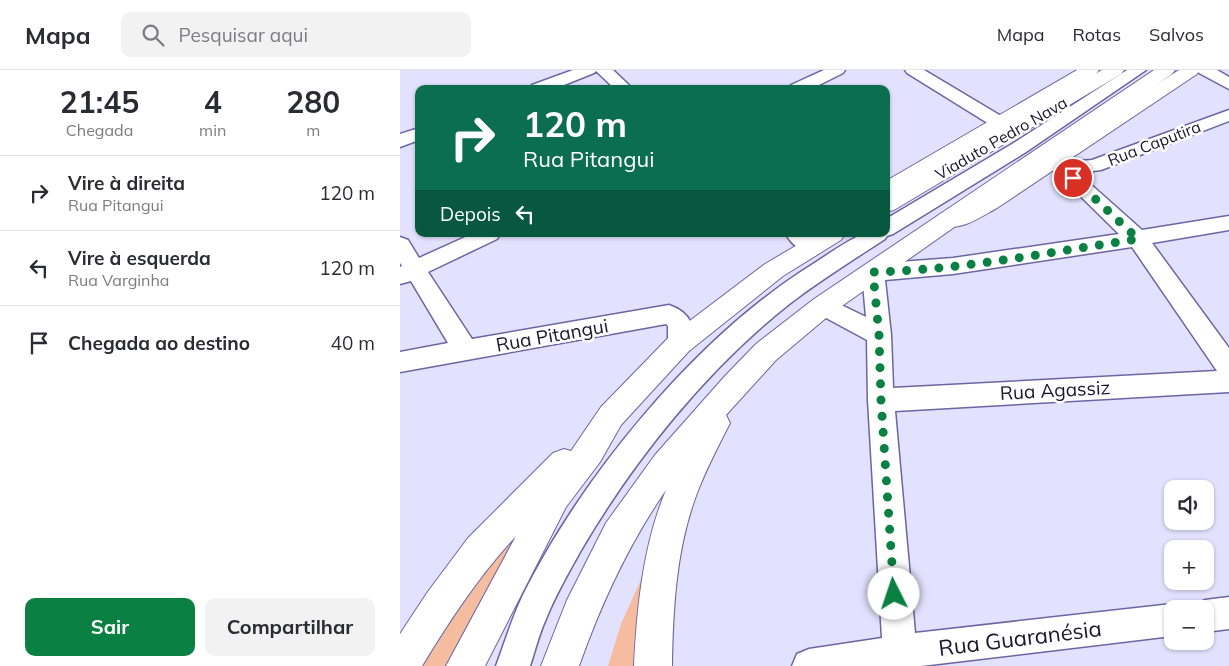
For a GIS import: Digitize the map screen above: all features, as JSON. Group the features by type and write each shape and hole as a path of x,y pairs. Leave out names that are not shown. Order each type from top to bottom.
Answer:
{"main road":[{"path":"890,189 1090,70"},
{"name":"Viaduto Pedro Nava","path":"890,203 1116,70"},
{"path":"560,666 580,613 618,534 666,464 735,384 766,352 823,306 1166,70"},
{"path":"937,229 989,203 1191,70"},
{"path":"402,666 439,604 480,550 541,485 611,416 680,343 774,270 811,238"},
{"path":"653,666 658,588 666,544 676,505 735,384"},
{"path":"465,666 555,496 589,452 611,416"}],"street":[{"path":"549,85 588,70"},
{"path":"603,70 620,85"},
{"path":"805,85 837,70"},
{"path":"913,70 1000,123"},
{"path":"890,227 1019,148 1138,70"},
{"path":"1205,70 1229,84"},
{"name":"Rua Caputira","path":"1048,163 1068,168 1094,166 1229,115"},
{"path":"400,140 415,135"},
{"path":"1073,178 1138,239 1229,368"},
{"path":"900,659 881,400 879,335 873,272 954,266 1138,239 1229,223"},
{"path":"407,273 484,237"},
{"path":"513,666 534,607 575,533 635,445 705,368 767,309 816,273 873,237"},
{"path":"400,245 407,273 466,351"},
{"path":"823,306 879,335"},
{"name":"Rua Pitangui","path":"400,362 669,314 677,317 680,323 680,343"},
{"name":"Rua Agassiz","path":"881,400 1229,381"},
{"path":"1214,615 1229,613"},
{"name":"Rua Guaranésia","path":"809,666 900,659 1164,621"}],"shaded area":[{"path":"534,517 450,666 418,666 489,561"},
{"path":"657,544 646,666 608,666 621,624"}],"route":[{"path":"894,594 881,400 879,335 873,272 954,266 1138,239 1073,178"}]}
